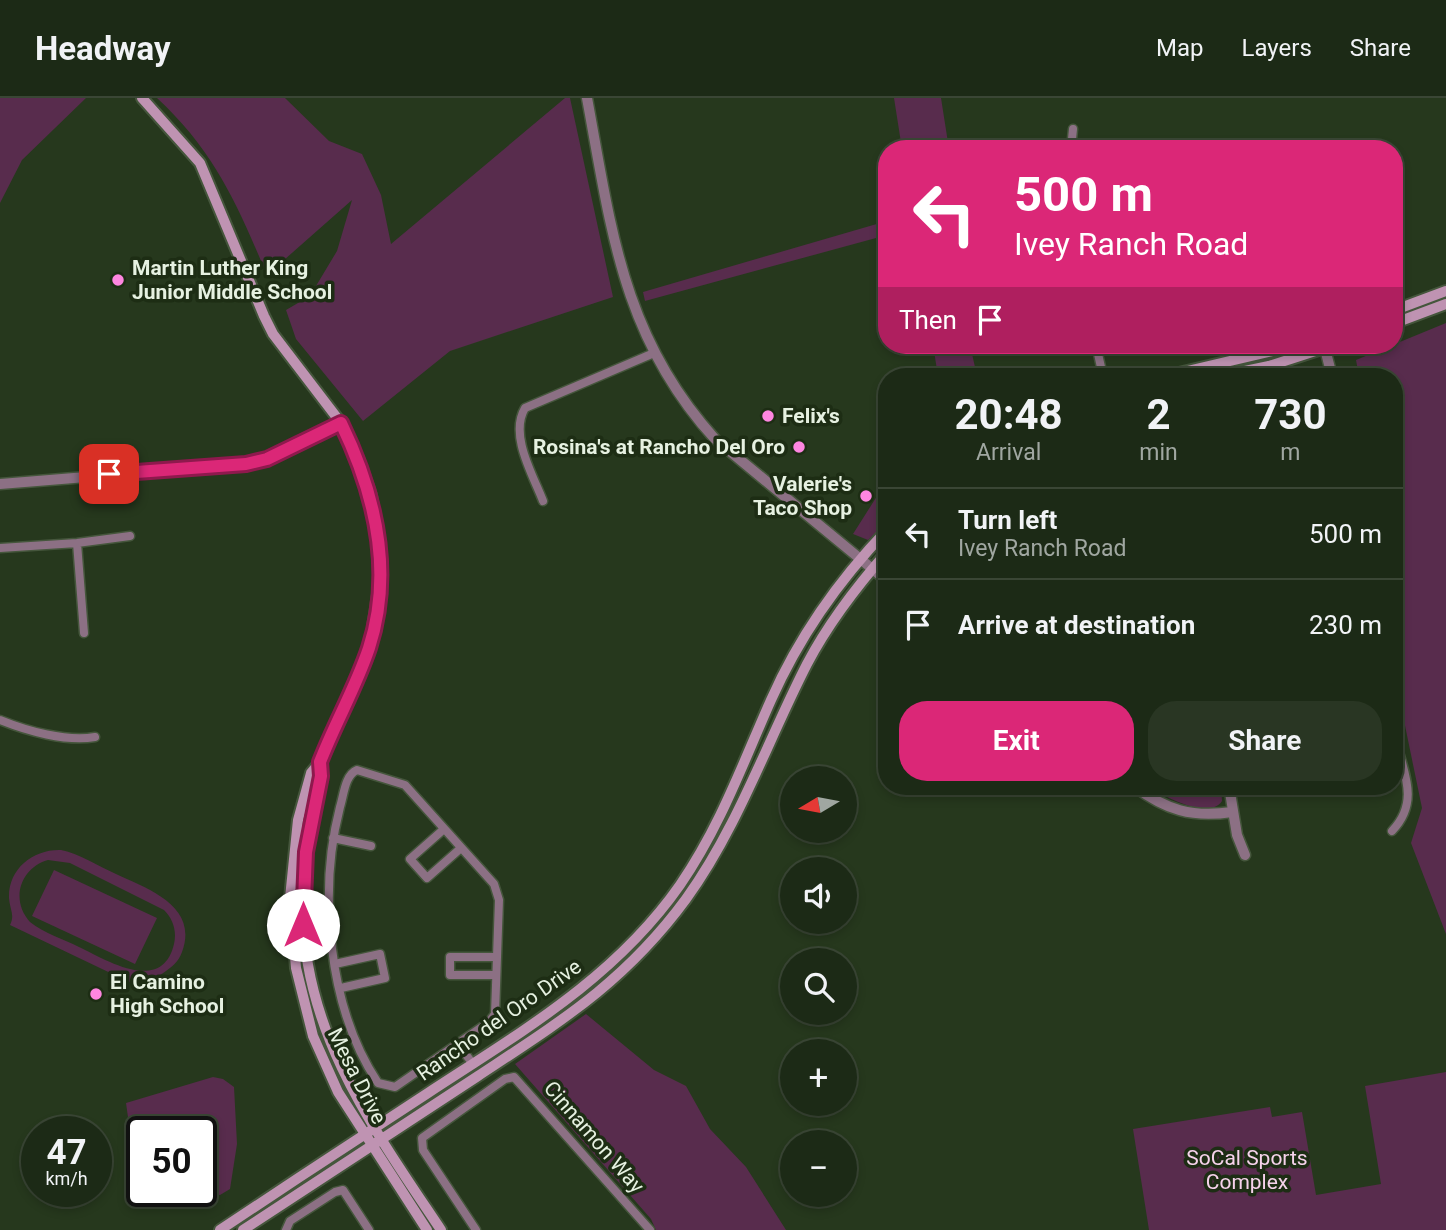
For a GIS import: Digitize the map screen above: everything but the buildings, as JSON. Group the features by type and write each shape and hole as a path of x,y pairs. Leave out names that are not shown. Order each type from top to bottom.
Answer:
{"main road":[{"name":"Mesa Drive","path":"142,98 200,163 273,334 341,423 371,495 378,533 381,575 370,646 320,762 321,776 306,852 304,939 324,1029 369,1132 427,1230"},
{"path":"1403,307 1446,291"},
{"path":"1403,320 1446,304"},
{"path":"1200,368 1260,354"},
{"path":"1259,368 1304,354"},
{"name":"Rancho del Oro Drive","path":"220,1230 514,1038 592,981 636,938 678,886 730,800 791,660 831,596 878,540"},
{"name":"Rancho del Oro Drive","path":"243,1230 573,1014 607,986 649,944 680,906 724,838 814,651 878,563"},
{"path":"482,1074 485,1063 514,1038"},
{"path":"456,1091 471,1074 473,1064"},
{"name":"Mesa Drive","path":"376,1143 440,1230"}],"street":[{"path":"587,98 621,270 636,316 654,352 698,420 715,439 878,573"},
{"path":"1072,140 1073,128"},
{"path":"543,501 519,437 519,418 525,408 654,352"},
{"path":"1329,354 1331,368"},
{"path":"0,484 246,464 267,459 341,423"},
{"path":"0,548 77,544 130,536"},
{"path":"77,544 84,633"},
{"path":"0,720 81,740 95,737"},
{"path":"357,770 405,785 481,867 498,892 495,1014 489,1022 394,1087 378,1083 353,1030 335,964 329,895 333,838 348,777 357,770"},
{"path":"1392,831 1402,821 1409,805 1403,776"},
{"path":"1147,795 1169,809 1186,814 1232,812"},
{"path":"1230,795 1232,812 1245,855"},
{"path":"444,829 410,859 427,878 461,848"},
{"path":"333,838 371,846"},
{"path":"335,964 380,954 385,978 341,988"},
{"path":"496,957 450,957 450,975 496,975"},
{"path":"457,1043 473,1064"},
{"name":"Cinnamon Way","path":"475,1230 423,1150 422,1138 505,1079 514,1077 650,1230"},
{"path":"286,1230 290,1221 343,1190 369,1230"}],"green space":[{"path":"0,98 86,98 22,160 0,203"},
{"path":"157,98 285,98 329,141 362,154 381,195 391,244 565,98 570,98 613,297 450,351 363,421 296,339 286,310 310,296 337,251 352,200 267,275 234,202 209,159 177,118"},
{"path":"894,98 941,98 948,140 901,140"},
{"path":"878,224 878,237 645,301 643,292"},
{"path":"1446,323 1446,934 1411,843 1422,808 1403,716 1403,368 1358,368 1356,360 1371,354 1403,354 1403,341"},
{"path":"934,354 972,354 975,368 937,368"},
{"path":"878,495 878,531 868,540 853,534"},
{"path":"1164,795 1222,795 1222,801 1216,807 1197,808"},
{"path":"61,850 89,860 155,893 177,911 185,936 182,952 175,964 154,980 146,990 10,925 12,915 9,898 13,878 32,857","holes":["48,860 70,863 164,910 175,930 174,944 168,959 158,968 132,970 47,933 30,922 20,904 21,886 25,877 38,864"]},
{"path":"54,870 157,918 135,964 32,916"},
{"path":"586,1014 654,1070 686,1086 710,1129 746,1167 786,1230 656,1230 651,1219 515,1064"},
{"name":"SoCal Sports Complex","path":"1446,1072 1446,1230 1149,1230 1133,1129 1270,1107 1272,1117 1302,1112 1316,1195 1381,1184 1365,1086"},
{"path":"213,1077 223,1079 234,1087 237,1144 230,1189 217,1195 217,1116 128,1116 126,1103"}],"place":[{"name":"Martin Luther King Junior Middle School","path":"118,280"},
{"name":"Felix's","path":"768,416"},
{"name":"Rosina's at Rancho Del Oro","path":"799,447"},
{"name":"Valerie's Taco Shop","path":"866,496"},
{"name":"El Camino High School","path":"96,994"}],"route":[{"path":"109,474 246,464 267,459 341,423 358,458 371,495 378,533 381,575 379,598 370,646 320,762 321,776 306,852 303,925"}]}
